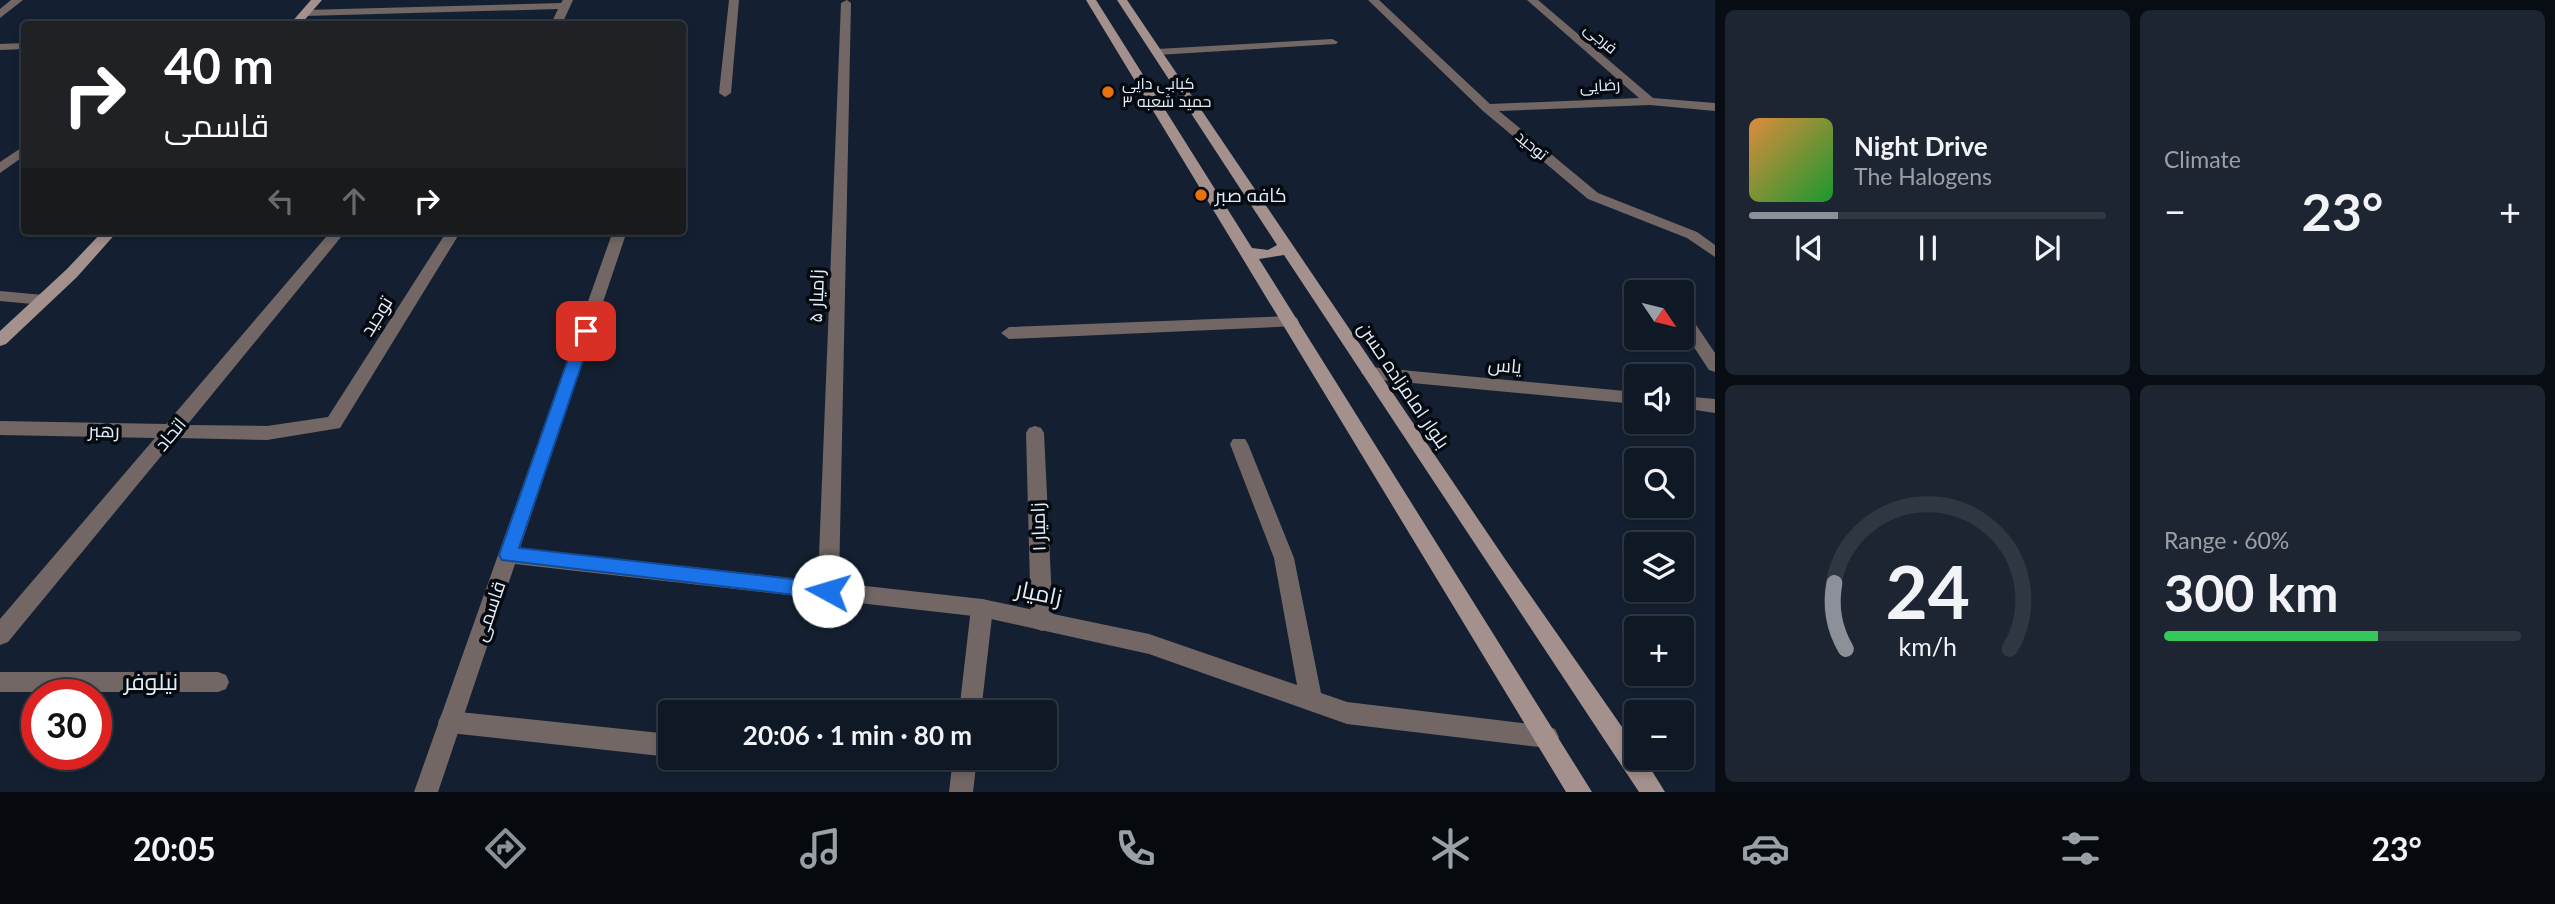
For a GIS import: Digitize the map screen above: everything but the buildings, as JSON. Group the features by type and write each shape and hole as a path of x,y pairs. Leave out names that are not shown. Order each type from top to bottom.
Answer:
{"main road":[{"path":"298,21 317,0"},
{"path":"1091,0 1580,792"},
{"name":"بلوار امامزاده حسن","path":"1122,0 1653,792"},
{"path":"0,340 107,235"},
{"path":"1247,251 1269,257 1286,246"}],"street":[{"path":"0,15 18,0"},
{"path":"726,93 734,0"},
{"name":"توحید","path":"1373,0 1487,108 1593,197 1692,235 1715,252"},
{"name":"فرجی","path":"1532,0 1650,101"},
{"path":"305,13 567,3 559,21"},
{"name":"زامیار ۵","path":"828,591 846,3"},
{"path":"1157,52 1332,42"},
{"path":"0,47 21,46"},
{"name":"رضایی","path":"1487,108 1650,101 1715,107"},
{"path":"0,169 21,152"},
{"name":"اتحاد","path":"0,635 336,235"},
{"name":"توحید","path":"334,423 452,235"},
{"name":"قاسمی","path":"426,792 619,235"},
{"path":"0,296 43,300"},
{"path":"1009,333 1291,322"},
{"path":"1694,335 1715,366"},
{"name":"یاس","path":"1370,373 1624,397"},
{"path":"1694,403 1715,405"},
{"name":"رهبر","path":"0,428 267,433 334,423"},
{"name":"زامیار ۱","path":"1035,433 1042,621"},
{"path":"1239,444 1284,558 1311,701"},
{"name":"زامیار","path":"508,555 982,608 1149,645 1347,713 1547,737"},
{"path":"971,700 982,608"},
{"name":"نیلوفر","path":"0,682 218,682"},
{"path":"450,722 658,745"},
{"path":"961,792 964,770"}],"place":[{"name":"کبابی دایی حمید شعبه ۳","path":"1108,92"},
{"name":"کافه صبر","path":"1201,195"}],"route":[{"path":"586,331 508,555 828,591"}]}
